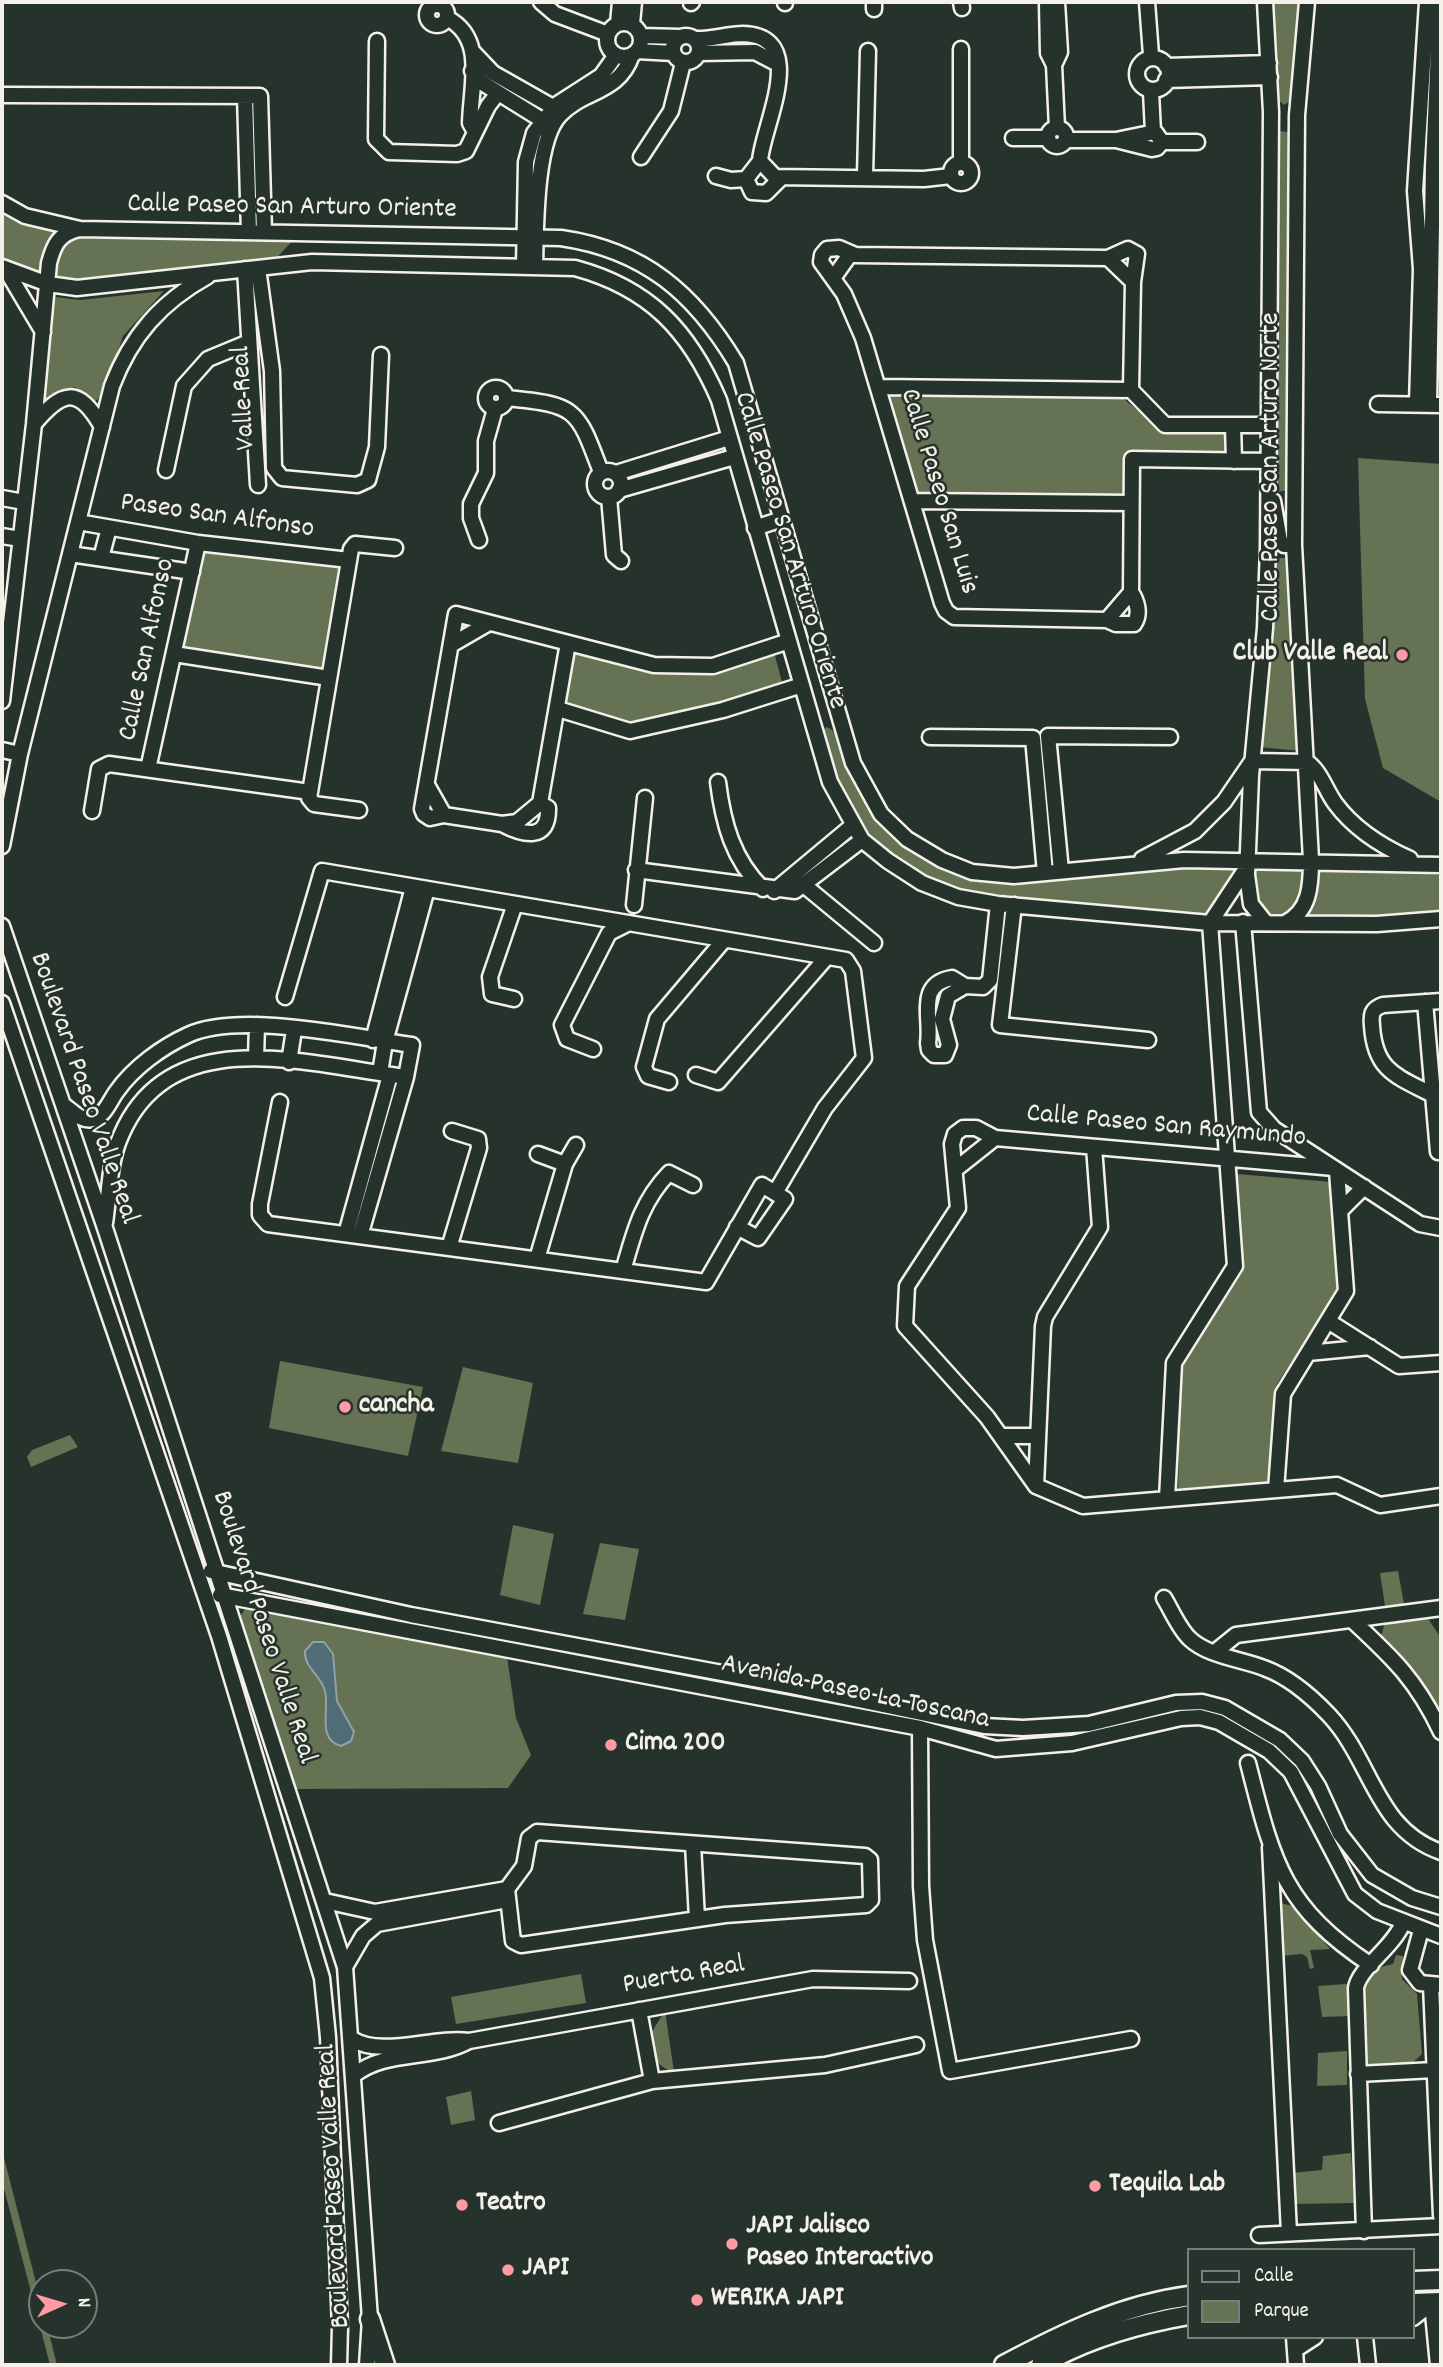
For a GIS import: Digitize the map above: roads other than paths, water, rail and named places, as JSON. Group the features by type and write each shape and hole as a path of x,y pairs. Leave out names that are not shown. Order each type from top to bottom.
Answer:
{"main road":[{"path":"1415,2281 1441,2280"},
{"path":"1004,2365 1063,2333 1101,2318 1164,2299 1188,2295"},
{"path":"1415,2303 1437,2302"},
{"path":"1041,2365 1070,2348 1114,2332 1188,2315"},
{"path":"370,2319 385,2365"}],"street":[{"path":"541,2 625,29 691,43 755,52 778,64 778,91 763,166 746,180 716,176"},
{"path":"620,2 625,29 634,53"},
{"path":"634,2 625,29 608,46 616,54 634,53 693,61 691,43"},
{"path":"1047,2 1048,53 1054,65"},
{"path":"1052,133 1054,65 1060,52 1057,2"},
{"path":"1147,2 1151,55"},
{"name":"Calle Paseo San Arturo Norte","path":"1265,2 1271,112 1269,494 1265,628 1252,761 1248,862 1251,904 1266,923"},
{"name":"Calle Paseo San Arturo Norte","path":"1285,923 1296,918 1308,897 1311,860 1294,545 1297,160 1307,2"},
{"path":"1426,288 1436,186 1427,2"},
{"path":"1378,404 1429,404 1426,288 1416,206 1417,176 1440,2"},
{"path":"432,4 428,11 431,22 438,25 447,18 465,30 474,53 493,73 553,107"},
{"path":"377,41 376,130 381,147 389,152 457,154 466,151 498,93"},
{"path":"641,157 675,102 678,58 674,44 691,43"},
{"path":"763,166 781,178 865,176 924,179 951,176 959,183 970,180 971,169 961,163 961,49"},
{"path":"865,176 868,51"},
{"path":"474,53 470,123 475,132"},
{"path":"530,238 541,153 547,134 566,109 618,80 634,53"},
{"path":"529,267 528,153 542,120 553,107 601,76 616,54"},
{"path":"1151,55 1161,59 1166,73 1161,89 1151,92"},
{"path":"1013,138 1066,133 1066,140 1116,140 1157,149 1158,137 1151,92 1142,86 1138,75 1141,62 1151,55"},
{"path":"1166,73 1269,70"},
{"path":"472,71 477,79 542,120"},
{"path":"513,102 521,88"},
{"path":"5,95 253,96 257,232"},
{"path":"1271,112 1285,110 1292,118 1294,155 1297,160"},
{"path":"1158,137 1196,142"},
{"path":"1417,176 1426,174 1436,186"},
{"path":"746,180 749,189 761,195 781,178"},
{"name":"Calle Paseo San Arturo Oriente","path":"2,203 25,216 80,229 530,238 592,243 619,253 646,266 692,301 716,330 736,363 840,718 864,788 881,814 907,839 942,860 972,872 1014,876 1128,865 1311,860 1418,862 1441,865"},
{"path":"1416,206 1433,206"},
{"path":"2,701 34,424 49,263 54,245 65,233 80,229"},
{"path":"331,235 331,262"},
{"name":"Calle Paseo San Luis","path":"1131,390 1133,282 1137,254 1128,249 1108,258 851,253 839,248 827,249 822,255 821,262 834,277 855,317 942,603 950,615 961,620 1107,620 1116,624 1136,622 1137,602 1131,592 1132,459 1269,461"},
{"path":"834,277 851,253"},
{"path":"1108,258 1133,282"},
{"name":"Calle Paseo San Arturo Oriente","path":"3,267 48,284 77,288 251,268 331,262 575,268 603,275 647,299 690,344 705,368 719,400 830,782 862,840 922,883 958,897 998,904 1210,923 1377,924 1441,919"},
{"path":"3,267 43,332"},
{"path":"251,268 249,342 258,485"},
{"name":"Valle Real","path":"251,268 272,371 274,468 282,478 358,485 368,480 377,447 381,355"},
{"path":"2,846 20,754 112,386 135,337 148,319 172,299 215,272"},
{"path":"166,470 184,386 208,359 249,342"},
{"path":"878,387 1131,390 1165,425 1269,425"},
{"path":"480,540 471,518 471,505 486,473 486,441 495,409 487,402 488,392 494,388 501,389 507,398 552,403 570,410 583,426 609,473 621,481 614,493 614,555 621,561"},
{"path":"34,424 53,402 65,398 79,399 90,406 102,427"},
{"path":"1233,425 1234,461"},
{"path":"729,438 609,473 596,479 596,488 601,494 614,493 734,457"},
{"path":"1269,494 1277,506 1280,541 1284,545 1294,545"},
{"path":"2,498 24,502"},
{"path":"912,501 1131,503"},
{"path":"755,528 782,519"},
{"name":"Paseo San Alfonso","path":"78,522 198,542 349,561"},
{"path":"101,558 109,528"},
{"path":"2,536 20,539"},
{"name":"Calle San Alfonso","path":"148,769 198,542"},
{"name":"Paseo San Alfonso","path":"310,792 349,561 355,544 395,548"},
{"path":"70,554 192,572"},
{"path":"1107,620 1131,592"},
{"path":"568,643 540,803 517,822 502,824 444,815 430,818 424,814 456,614 654,665 713,666 789,641"},
{"path":"451,645 489,623"},
{"path":"174,654 329,678"},
{"path":"558,709 629,731 723,710 803,685"},
{"path":"814,727 840,718"},
{"path":"1061,871 1048,736 1170,737"},
{"path":"930,737 1033,738 1045,873"},
{"path":"2,750 20,754"},
{"path":"1252,761 1307,762"},
{"name":"Calle Paseo San Arturo Oriente","path":"1128,865 1195,831 1224,802 1252,761"},
{"name":"Calle Paseo San Arturo Oriente","path":"1307,762 1320,774 1337,806 1357,827 1379,843 1418,862"},
{"name":"Calle San Alfonso","path":"92,811 102,766 109,764 310,792 309,798 314,804 359,810"},
{"path":"718,782 735,852 729,884"},
{"path":"634,905 645,798"},
{"path":"502,824 519,833 532,834 542,829 548,820 548,808 540,803"},
{"path":"769,890 852,826"},
{"path":"636,870 769,890 795,891 862,840"},
{"path":"735,852 769,890"},
{"path":"1167,1499 1174,1363 1235,1266 1210,923 1248,862"},
{"path":"285,997 321,871 846,960 853,971 864,1058 825,1108 775,1193"},
{"path":"805,886 874,943"},
{"path":"353,1235 385,1074 379,1041 420,888"},
{"path":"514,904 490,977 492,994 514,999"},
{"path":"965,986 952,993 945,1002 942,1019 949,1045 945,1055 934,1055 929,1050 930,988 951,978 965,986 983,987 990,980 998,904"},
{"path":"1014,905 1000,1025 1148,1040"},
{"path":"575,913 609,933"},
{"name":"Calle Paseo San Raymundo","path":"1243,922 1259,1112 1274,1129 1420,1224 1441,1228"},
{"path":"593,1049 567,1039 562,1025 609,933 629,923"},
{"name":"Boulevard Paseo Valle Real","path":"2,926 19,984 56,1079 219,1573 345,1967 370,2319 367,2365"},
{"path":"669,1082 648,1076 644,1067 657,1019 724,940"},
{"path":"696,1075 718,1082 827,957"},
{"path":"1433,1095 1381,1063 1373,1051 1371,1015 1375,1008 1441,1001"},
{"path":"1425,1002 1438,1152"},
{"name":"Boulevard Paseo Valle Real","path":"2,1003 219,1636 322,1978 328,2037 340,2327 339,2365"},
{"path":"64,1105 81,1118 92,1120 101,1114 117,1090 141,1066 189,1035 231,1025 257,1025 412,1045 406,1077 353,1235"},
{"path":"256,1058 257,1025"},
{"path":"289,1062 294,1030"},
{"path":"105,1228 117,1146 137,1104 155,1086 201,1063 256,1058 406,1077"},
{"path":"30,1089 42,1077 56,1079"},
{"path":"280,1102 260,1204 263,1221 268,1224 706,1282 737,1227 762,1185 785,1199 758,1238 737,1227"},
{"name":"Calle Paseo San Raymundo","path":"1036,1486 1001,1436 905,1326 907,1286 957,1213 956,1169 952,1144 955,1134 963,1128 976,1128 995,1138 1336,1169"},
{"path":"449,1248 479,1148 478,1139 452,1131"},
{"name":"Calle Paseo San Raymundo","path":"956,1169 995,1138"},
{"path":"537,1259 565,1164 576,1145"},
{"path":"1094,1147 1100,1227 1044,1321 1036,1486 1083,1506 1338,1485 1380,1505 1441,1496"},
{"path":"538,1154 565,1164"},
{"path":"1276,1490 1283,1394 1346,1291 1336,1169"},
{"path":"623,1271 641,1209 652,1190 669,1173 692,1185"},
{"path":"1341,1210 1364,1187"},
{"path":"1328,1321 1399,1366 1441,1363"},
{"path":"1308,1353 1370,1348"},
{"path":"1001,1436 1038,1436"},
{"name":"Avenida Paseo La Toscana","path":"196,1569 411,1615 984,1726 1070,1726 1176,1703 1202,1702 1225,1708 1280,1740 1301,1761 1356,1857 1372,1875 1394,1889 1441,1907"},
{"name":"Avenida Paseo La Toscana","path":"204,1593 920,1728 996,1749 1072,1743 1181,1718 1200,1717 1219,1722 1269,1751 1291,1772 1355,1894 1377,1911 1441,1936"},
{"path":"1164,1598 1188,1637 1201,1648 1267,1669 1299,1687 1329,1715 1349,1739 1391,1818 1407,1835 1441,1852"},
{"path":"1215,1652 1236,1635 1441,1608"},
{"path":"408,1631 413,1624 411,1615"},
{"path":"1377,1644 1384,1617"},
{"path":"1353,1621 1404,1668 1424,1698 1441,1732"},
{"path":"585,1666 590,1649"},
{"path":"618,1673 621,1655"},
{"path":"691,1685 690,1676 695,1669"},
{"path":"722,1691 726,1684 726,1674"},
{"path":"1070,1726 1072,1743"},
{"path":"920,1728 921,1885 925,1940 950,2071 1131,2039"},
{"path":"1248,1763 1269,1847 1289,2233"},
{"path":"537,1832 693,1844 865,1856 870,1860 872,1899 866,1905 697,1919 522,1945 513,1941 507,1895 521,1872 529,1838 537,1832"},
{"path":"693,1844 697,1919"},
{"path":"1269,1847 1294,1895 1337,1942 1371,1965"},
{"path":"1377,1911 1382,1896 1394,1889"},
{"path":"325,1901 375,1912 507,1895"},
{"path":"345,1967 363,1936 377,1924 507,1895"},
{"path":"1272,1901 1294,1895"},
{"path":"1363,2231 1356,1988 1361,1973 1395,1941 1403,1923"},
{"path":"1421,1930 1410,1970 1420,1983 1436,1985 1434,2070 1441,2216"},
{"name":"Puerta Real","path":"352,2039 372,2048 451,2050 468,2040 813,1979 909,1982"},
{"path":"639,2010 652,2081"},
{"path":"499,2123 652,2081 825,2065 916,2045"},
{"name":"Puerta Real","path":"354,2075 374,2062 414,2050"},
{"path":"1358,2074 1434,2070"},
{"path":"1259,2235 1441,2226"},
{"path":"1415,2317 1437,2302"},
{"path":"1437,2302 1438,2365"},
{"path":"1365,2339 1368,2365"},
{"path":"1295,2343 1296,2365"}],"water":[{"path":"313,1642 324,1642 333,1654 337,1701 354,1732 351,1741 341,1746 333,1742 326,1730 325,1691 305,1657 305,1651"}],"place":[{"name":"Club Valle Real","path":"1402,655"},
{"name":"cancha","path":"345,1407"},
{"name":"Cima 200","path":"611,1745"},
{"name":"Tequila Lab","path":"1095,2186"},
{"name":"Teatro","path":"462,2205"},
{"name":"JAPI Jalisco Paseo Interactivo","path":"732,2244"},
{"name":"JAPI","path":"508,2270"},
{"name":"WERIKA JAPI","path":"697,2300"}]}
